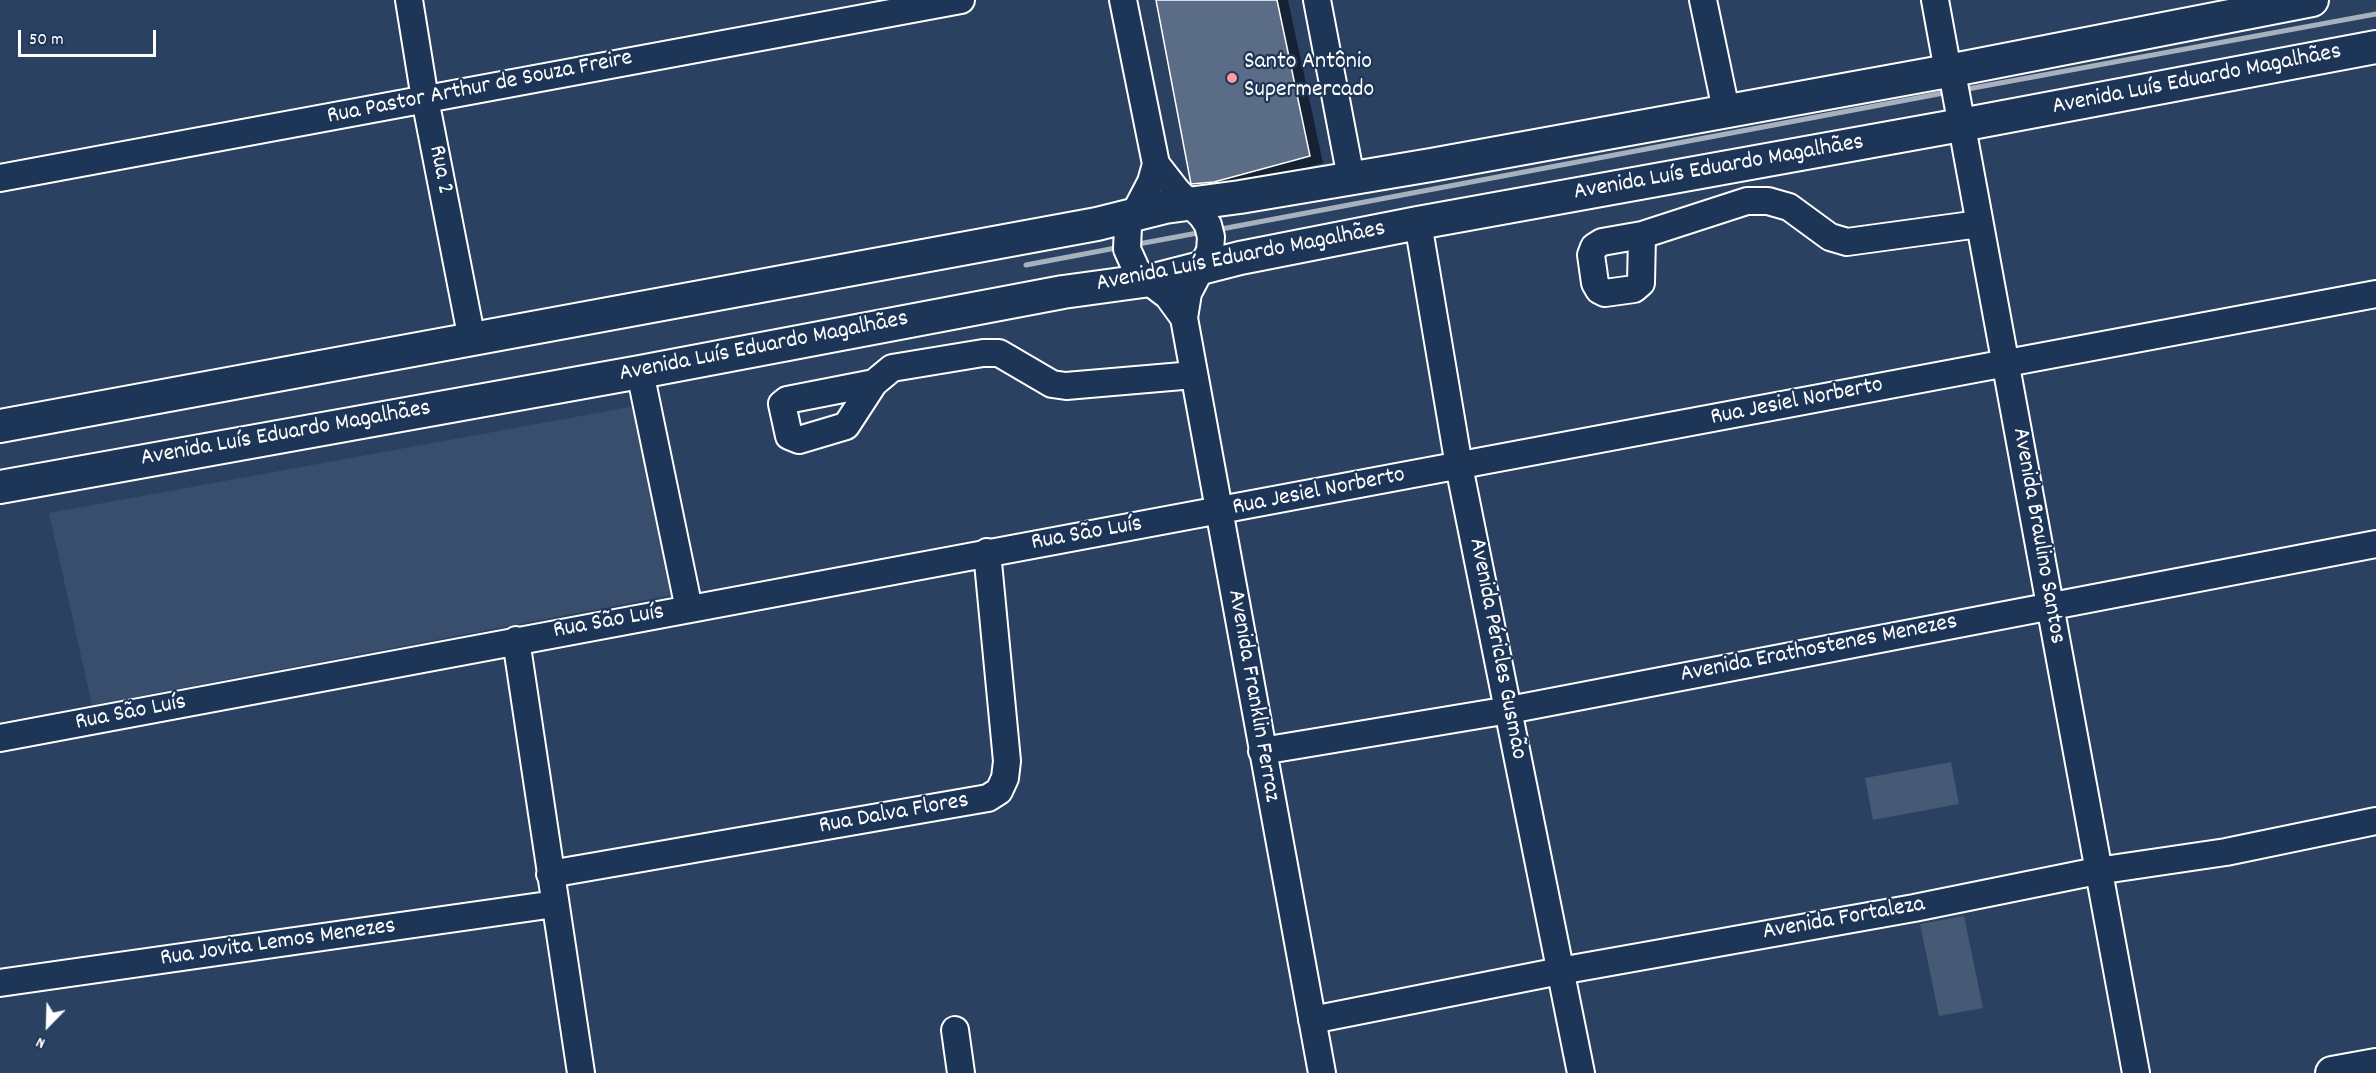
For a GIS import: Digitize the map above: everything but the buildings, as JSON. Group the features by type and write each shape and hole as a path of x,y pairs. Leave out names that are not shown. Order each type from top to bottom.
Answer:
{"main road":[{"path":"0,426 1098,224 1130,221 1165,207 1196,210 1351,178 1726,110 1951,77 2230,8 2312,0"},
{"name":"Avenida Luís Eduardo Magalhães","path":"0,487 640,372 1062,292 1206,260 1240,258 1960,118 2376,47"},
{"path":"2332,1073 2376,1065"}],"street":[{"name":"Rua 2","path":"409,0 425,99 472,340"},
{"name":"Rua Pastor Arthur de Souza Freire","path":"0,178 961,0"},
{"path":"1123,0 1156,164 1151,182 1130,221 1127,249 1142,275 1168,296 1184,318"},
{"path":"1317,0 1351,178"},
{"path":"1703,0 1726,110"},
{"name":"Avenida Braulino Santos","path":"1935,0 1960,118 2006,363 2097,871 2136,1073"},
{"path":"1156,164 1208,225 1211,237 1206,260 1188,293 1184,318"},
{"path":"1642,234 1747,201 1768,201 1789,207 1830,237 1847,242 1979,224"},
{"name":"Avenida Péricles Gusmão","path":"1418,223 1460,466 1581,1073"},
{"name":"Rua Jesiel Norberto","path":"1218,512 2376,294"},
{"name":"Avenida Franklin Ferraz","path":"1184,318 1322,1073"},
{"path":"873,383 892,368 983,353 999,353 1052,384 1066,386 1194,375"},
{"path":"640,372 689,609"},
{"name":"Rua São Luís","path":"0,738 987,552 1218,512"},
{"name":"Avenida Erathostenes Menezes","path":"1262,751 1509,710 2376,544"},
{"name":"Rua Dalva Flores","path":"550,874 988,798 999,791 1005,778 1007,760 987,552"},
{"path":"516,640 582,1073"},
{"name":"Avenida Fortaleza","path":"1312,1020 1560,971 1914,908 2097,871 2226,852 2376,821"},
{"name":"Rua Jovita Lemos Menezes","path":"0,982 555,904"},
{"path":"956,1030 961,1073"}],"shaded area":[{"path":"641,405 672,595 92,705 49,513"},
{"path":"1951,762 1959,804 1873,820 1865,778"},
{"path":"1964,916 1983,1008 1939,1016 1920,924"}],"waterway":[{"path":"1962,90 2376,14"},
{"path":"1216,230 1949,92"},
{"path":"1133,245 1203,232"},
{"path":"1026,265 1121,247"}],"place":[{"name":"Santo Antônio Supermercado","path":"1232,78"}]}
